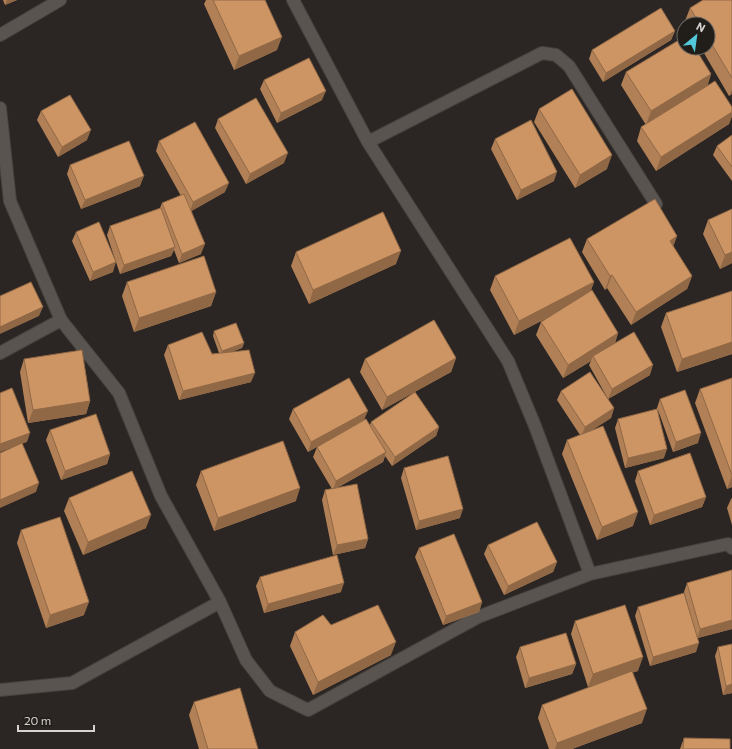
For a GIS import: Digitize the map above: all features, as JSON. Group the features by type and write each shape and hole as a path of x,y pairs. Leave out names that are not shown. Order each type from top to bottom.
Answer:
{"street":[{"path":"0,35 60,0"},
{"path":"293,0 368,142 508,361 535,426 590,574"},
{"path":"368,142 542,53 556,54 569,66 656,204"},
{"path":"0,108 10,201 61,320 119,393 161,496 220,602 246,660 270,691 308,710 478,617 590,574 731,545"},
{"path":"0,354 61,320"},
{"path":"0,690 72,683 220,602"}],"building":[{"path":"213,0 265,0 282,37 239,56"},
{"path":"703,0 732,0 732,78 716,51 716,16 695,16 690,8"},
{"path":"661,8 675,31 606,73 592,50"},
{"path":"676,42 676,56 700,56 711,74 651,111 626,72"},
{"path":"309,58 326,91 281,113 264,80"},
{"path":"715,81 732,107 732,112 661,157 641,127"},
{"path":"572,89 612,155 580,175 539,109"},
{"path":"70,95 91,130 62,147 41,111"},
{"path":"256,98 288,153 250,174 218,119"},
{"path":"531,120 557,172 521,190 495,139"},
{"path":"195,122 229,183 193,202 159,141"},
{"path":"732,135 732,167 717,146"},
{"path":"129,141 144,176 85,200 70,165"},
{"path":"184,194 205,244 182,254 162,203"},
{"path":"655,199 677,236 670,241 692,276 636,312 612,275 610,276 587,239"},
{"path":"161,208 175,247 124,265 110,226"},
{"path":"732,209 732,252 725,255 708,220"},
{"path":"383,212 401,251 313,290 296,252"},
{"path":"99,222 116,262 93,272 76,232"},
{"path":"570,238 594,282 519,321 495,276"},
{"path":"204,256 216,292 139,318 127,282"},
{"path":"31,282 43,307 0,327 0,296"},
{"path":"592,290 618,333 568,365 541,322"},
{"path":"732,291 732,342 682,359 666,313"},
{"path":"434,320 456,358 387,397 365,359"},
{"path":"236,323 244,343 222,351 214,331"},
{"path":"202,332 212,354 249,350 255,373 183,391 168,345"},
{"path":"634,332 653,365 612,389 593,356"},
{"path":"82,350 90,401 33,410 24,359"},
{"path":"590,372 614,408 585,427 561,391"},
{"path":"349,378 368,411 311,442 293,409"},
{"path":"732,378 732,475 700,389"},
{"path":"12,388 30,433 0,444 0,393"},
{"path":"685,390 701,433 676,442 660,399"},
{"path":"415,392 439,427 395,457 371,422"},
{"path":"657,409 667,449 628,458 618,419"},
{"path":"96,414 110,454 65,471 50,430"},
{"path":"366,419 386,452 336,481 317,447"},
{"path":"603,426 638,512 602,527 567,440"},
{"path":"283,441 300,488 218,518 201,471"},
{"path":"22,443 39,483 0,500 0,453"},
{"path":"690,453 706,497 654,515 638,471"},
{"path":"448,456 463,509 419,521 404,468"},
{"path":"132,471 151,515 88,542 69,498"},
{"path":"357,484 368,539 337,545 325,490"},
{"path":"60,517 89,602 50,615 21,530"},
{"path":"537,522 557,562 508,586 488,545"},
{"path":"454,534 482,602 446,616 419,548"},
{"path":"337,555 344,583 268,604 260,577"},
{"path":"732,570 732,620 700,629 687,583"},
{"path":"684,593 699,643 653,657 638,607"},
{"path":"378,605 396,642 318,682 295,632 323,615 331,625"},
{"path":"625,605 643,657 593,674 575,621"},
{"path":"566,633 576,664 529,678 520,647"},
{"path":"732,644 732,684 726,686 718,647"},
{"path":"632,671 647,709 557,743 542,705"},
{"path":"240,688 258,749 208,749 194,702"},
{"path":"684,738 730,739 730,749 683,749"}]}
